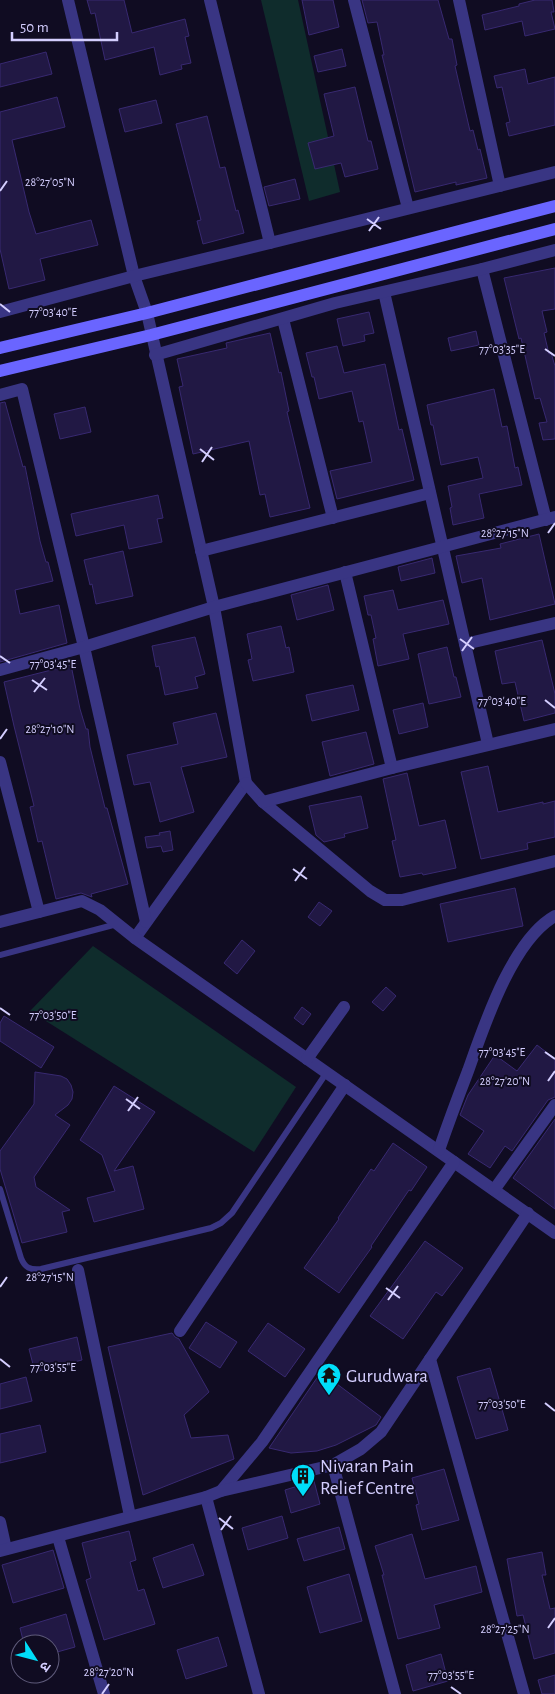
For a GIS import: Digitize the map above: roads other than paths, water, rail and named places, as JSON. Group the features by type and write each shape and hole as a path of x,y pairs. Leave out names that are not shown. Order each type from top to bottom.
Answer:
{"street":[{"path":"68,0 134,276 146,314 214,607 246,783 263,802 370,891 385,900 402,900 555,861"},
{"path":"210,0 270,243"},
{"path":"354,0 408,208"},
{"path":"459,0 500,186"},
{"path":"0,312 134,276 555,172"},
{"path":"0,348 146,314 555,206"},
{"path":"0,371 151,335 555,229"},
{"path":"155,355 335,304 482,270 555,250"},
{"path":"0,670 84,647 214,607 551,518 482,270"},
{"path":"384,292 488,744"},
{"path":"283,319 333,518"},
{"path":"0,395 22,389 84,647 146,922"},
{"path":"201,551 430,493"},
{"path":"345,572 392,768"},
{"path":"465,644 555,623"},
{"path":"263,802 392,768 555,729"},
{"path":"0,762 39,912"},
{"path":"135,938 246,783"},
{"path":"0,922 82,901 100,910 135,938 555,1233"},
{"path":"439,1150 479,1038 507,973 526,942 555,916"},
{"path":"308,1059 344,1007"},
{"path":"180,1332 345,1085"},
{"path":"494,1190 555,1105"},
{"path":"221,1491 262,1442 454,1162"},
{"path":"0,1522 3,1550 206,1497 221,1491 333,1465 361,1449 381,1432 528,1213"},
{"path":"77,1265 130,1516"},
{"path":"430,1359 524,1694"},
{"path":"333,1465 395,1694"},
{"path":"206,1497 259,1694"},
{"path":"58,1536 104,1694"}],"lane":[{"path":"0,955 118,924"},
{"path":"0,1189 24,1265 30,1270 77,1265 211,1228 221,1223 232,1213 327,1072"}],"place":[{"name":"Gurudwara","path":"329,1396"},
{"name":"Nivaran Pain Relief Centre","path":"303,1497"}]}
